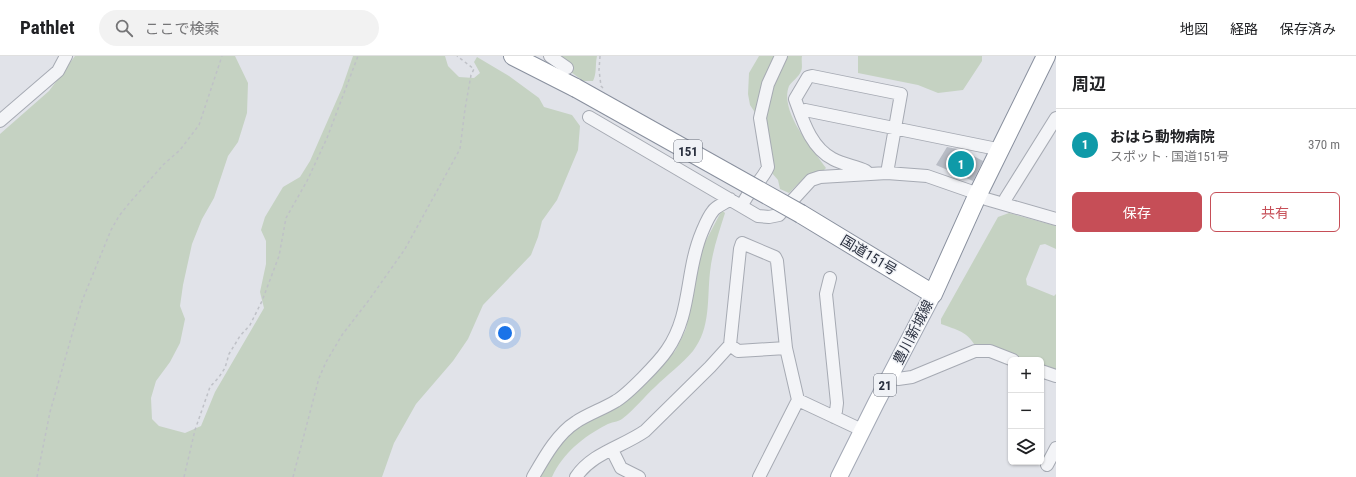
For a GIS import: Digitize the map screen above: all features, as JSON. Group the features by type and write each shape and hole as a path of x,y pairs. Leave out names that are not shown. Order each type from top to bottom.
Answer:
{"highway":[{"name":"国道151号","path":"513,56 576,88"},
{"name":"国道151号","path":"522,56 576,88 801,214 933,294"},
{"path":"933,294 978,194 1046,56"}],"main road":[{"name":"豊川新城線","path":"839,477 890,375 933,294"}],"street":[{"path":"0,121 58,70 66,56"},
{"path":"550,56 567,68"},
{"path":"742,206 744,198 765,174 768,167 760,118 768,84 781,56"},
{"path":"868,174 866,170 834,160 825,154 815,144 807,129 795,99 808,77 812,76 901,94 887,173"},
{"path":"800,112 805,110 895,128 992,148 999,152"},
{"path":"589,117 758,216 769,217 779,215 811,180 820,176 887,173 927,176 986,198 1056,220"},
{"path":"1004,204 1006,198 1056,118"},
{"path":"533,477 558,439 566,430 575,423 618,400 666,352 680,326 685,307 691,267 697,244 713,210 730,199"},
{"path":"576,477 586,465 599,456 634,439 645,431 710,367 730,345 740,249 742,243 775,257 777,261 786,348 798,400 759,477"},
{"path":"830,278 826,294 837,403 834,417"},
{"path":"730,345 738,351 786,348"},
{"path":"890,375 898,379 912,377 930,368 975,351 990,351 1008,358"},
{"path":"1044,372 1056,376"},
{"path":"798,400 862,430"},
{"path":"1047,465 1056,448"},
{"path":"612,450 622,468 639,477"}],"path":[{"path":"37,477 50,412 75,324 82,301 111,230 119,216 131,201 164,164 180,150 199,126 222,56"},
{"path":"184,477 195,430 210,387 225,368 229,354 240,336 250,325 262,301 279,256 286,218 307,181 327,138 358,56"},
{"path":"293,477 319,378 326,362 342,334 369,300 405,249 460,149 464,109 471,75 474,69 456,56"}],"green space":[{"path":"75,56 235,56 248,83 247,113 238,142 228,156 214,198 202,219 192,244 180,306 185,319 180,343 170,362 156,381 151,398 152,419 159,426 185,433 201,426 215,392 264,308 260,292 266,264 266,241 261,230 265,217 283,187 300,177 310,161 342,88 353,56 445,56 448,66 459,77 474,78 480,73 474,62 477,57 509,76 539,98 544,107 572,115 580,126 578,150 557,200 542,221 531,255 483,305 468,339 453,361 416,404 394,443 382,477 0,477 0,134 49,91"},
{"path":"545,56 597,56 593,81 583,81"},
{"path":"759,56 802,56 801,71 789,86 787,96 789,107 799,130 826,168 824,170 808,174 789,193 780,189 778,180 771,172 756,114 750,105 748,94 749,73"},
{"path":"858,56 982,56 982,61 963,90 938,93 918,85 858,73"},
{"path":"722,210 725,213 712,257 707,313 703,333 693,351 622,419 608,424 574,446 562,460 552,477 537,477 543,465 567,437 583,424 628,400 638,386 675,351 686,329 701,250"},
{"path":"1009,213 1056,226 1056,249 1045,244 1040,245 1026,279 1027,285 1054,296 1056,294 1056,370 1044,366 1044,357 1017,357 998,349 976,347 965,334 941,324 941,319 998,217"}],"building":[{"path":"947,147 962,150 983,161 973,181 936,165"}],"place":[{"name":"おはら動物病院","path":"961,164"}]}
